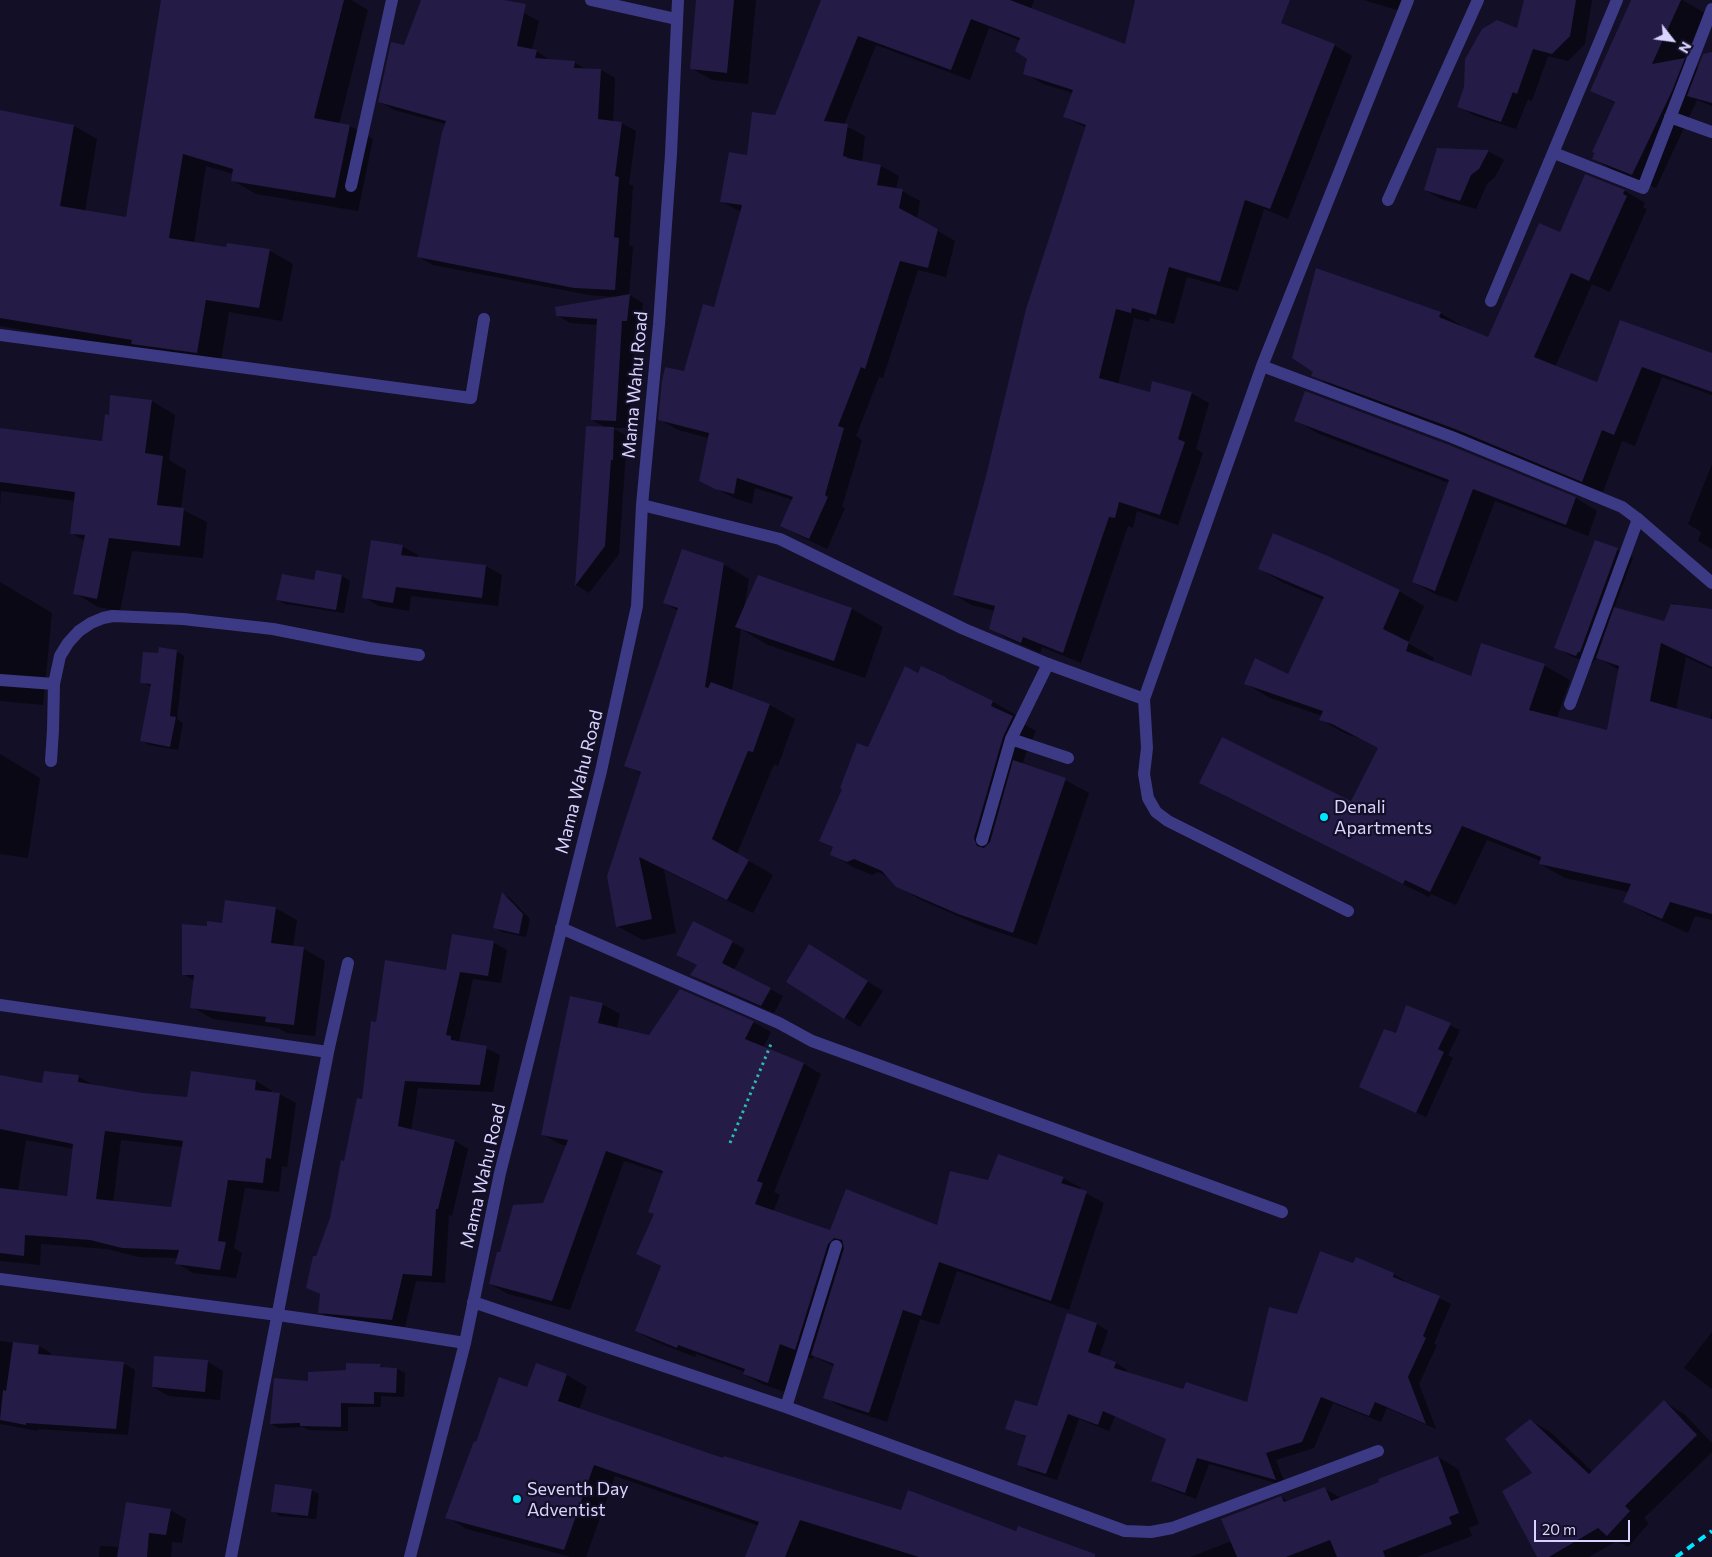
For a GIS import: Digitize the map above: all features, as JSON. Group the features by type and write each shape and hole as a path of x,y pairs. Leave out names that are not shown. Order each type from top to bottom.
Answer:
{"street":[{"path":"352,186 392,0"},
{"path":"591,0 676,19"},
{"name":"Mama Wahu Road","path":"410,1557 465,1343 500,1173 601,771 637,606 642,505 659,324 672,154 678,0"},
{"path":"1348,911 1168,821 1156,812 1148,798 1144,774 1147,748 1144,699 1262,366 1408,0"},
{"path":"1388,200 1478,0"},
{"path":"1491,301 1617,0"},
{"path":"1554,153 1643,188 1712,9"},
{"path":"1670,117 1712,132"},
{"path":"0,335 471,398 484,319"},
{"path":"1262,366 1521,464 1622,507 1712,583"},
{"path":"642,505 780,539 964,629 1048,664 1144,699"},
{"path":"1570,704 1638,519"},
{"path":"51,761 54,684 60,656 79,631 103,618 113,616 183,619 273,629 369,648 419,655"},
{"path":"982,840 1011,739 1048,664"},
{"path":"0,680 54,684"},
{"path":"1011,739 1068,758"},
{"path":"561,928 779,1023 812,1041 1282,1212"},
{"path":"231,1557 328,1052 348,963"},
{"path":"0,1005 328,1052"},
{"path":"786,1407 836,1246"},
{"path":"0,1279 402,1332 465,1343"},
{"path":"473,1302 786,1407 1126,1531 1150,1532 1172,1528 1378,1451"}],"path":[{"path":"730,1143 779,1023"}],"building":[{"path":"161,0 344,0 314,118 350,125 335,198 231,181 233,169 183,154 169,238 226,247 227,243 270,249 259,308 206,300 197,353 131,344 132,340 0,318 0,110 74,125 60,206 126,217"},
{"path":"421,0 504,0 526,4 517,46 537,50 535,58 575,61 574,68 601,69 598,119 622,122 615,176 619,177 614,237 619,238 615,290 574,288 417,257 442,132 446,121 378,102 391,42 404,45"},
{"path":"696,0 734,0 727,73 690,69"},
{"path":"821,0 1010,0 1125,44 1135,0 1290,0 1281,23 1335,44 1270,209 1245,200 1220,282 1169,267 1156,315 1132,308 1131,313 1116,309 1099,378 1150,392 1152,381 1192,392 1178,439 1185,442 1160,515 1119,502 1115,518 1109,517 1063,653 1023,637 1021,643 989,629 995,606 953,595 986,476 1026,309 1086,125 1063,117 1073,90 1023,74 1027,59 1015,51 1020,38 971,19 951,70 858,36 824,121 848,124 843,156 881,165 877,185 903,189 899,208 938,229 928,268 900,261 865,369 861,367 838,426 844,428 825,495 828,497 809,539 780,526 793,497 737,478 734,494 715,489 699,481 709,433 658,420 665,367 684,371 703,304 714,307 742,205 720,202 729,152 747,155 752,112 775,115"},
{"path":"1524,0 1576,0 1570,36 1552,54 1533,49 1517,94 1513,92 1501,122 1457,107 1464,87 1465,59 1482,29 1497,20 1517,28"},
{"path":"1631,0 1681,0 1652,64 1685,58 1672,91 1632,175 1592,159 1594,154 1596,154 1592,152 1615,102 1590,91"},
{"path":"1712,52 1712,103 1687,96 1703,54"},
{"path":"1437,148 1489,150 1479,169 1471,175 1460,201 1424,190"},
{"path":"1585,174 1625,190 1623,194 1627,196 1589,281 1571,273 1534,357 1597,382 1620,320 1712,353 1712,392 1642,367 1614,435 1602,430 1582,482 1455,429 1311,376 1313,372 1292,358 1316,268 1441,312 1439,317 1488,337 1539,223 1560,232"},
{"path":"630,294 627,321 622,321 616,421 591,420 597,319 556,316 555,307"},
{"path":"1305,391 1449,445 1576,497 1566,525 1473,489 1435,591 1412,582 1449,480 1294,421"},
{"path":"110,395 152,400 145,453 163,456 157,505 184,508 180,546 109,538 97,599 73,594 85,535 70,534 75,492 0,482 0,428 102,441 105,414 109,415"},
{"path":"586,426 614,427 613,460 611,460 605,546 575,586"},
{"path":"1273,533 1328,556 1400,590 1383,629 1409,642 1406,651 1471,676 1481,643 1545,664 1529,710 1607,730 1619,666 1596,658 1614,607 1664,621 1671,604 1712,609 1712,667 1661,643 1650,701 1712,719 1712,914 1670,902 1662,919 1623,902 1631,884 1539,864 1541,857 1462,826 1430,892 1405,880 1403,884 1199,783 1222,737 1351,801 1378,748 1332,724 1319,720 1323,711 1244,684 1255,658 1288,674 1324,597 1258,569"},
{"path":"371,540 403,545 401,555 486,565 482,598 396,587 393,603 362,598"},
{"path":"1595,540 1618,548 1580,652 1576,656 1554,648"},
{"path":"682,549 724,563 705,687 708,688 711,682 770,704 753,752 748,751 712,839 749,860 727,900 639,857 652,919 616,927 607,876 641,772 624,766 678,608 663,603"},
{"path":"316,570 342,575 336,610 276,600 282,574 314,580"},
{"path":"758,575 852,608 834,661 735,627"},
{"path":"159,647 177,650 170,716 176,717 170,747 140,741 151,684 140,683 143,652 158,653"},
{"path":"905,666 918,673 921,666 946,677 993,701 991,706 1013,716 1003,737 974,838 977,846 984,848 990,842 1013,760 1066,778 1013,933 958,914 896,887 882,871 854,859 847,862 830,855 833,847 819,841 842,789 840,788 857,743 868,747"},
{"path":"502,892 523,914 519,934 493,928"},
{"path":"225,900 276,907 271,943 304,947 294,1025 265,1022 266,1017 190,1008 194,975 182,975 182,924 207,926 207,921 222,923"},
{"path":"693,921 733,941 722,963 771,988 761,1006 690,975 697,965 676,955"},
{"path":"452,934 494,941 488,976 460,972 446,1035 451,1036 451,1040 487,1046 480,1085 405,1081 398,1126 455,1140 438,1209 436,1209 432,1276 403,1274 392,1320 318,1313 320,1294 306,1288 313,1256 316,1256 330,1218 341,1160 344,1161 357,1098 362,1099 371,1021 376,1022 385,960 446,970"},
{"path":"809,944 868,981 844,1019 786,982"},
{"path":"680,989 754,1021 745,1039 804,1063 757,1181 763,1183 755,1204 830,1230 846,1189 937,1225 950,1171 988,1180 998,1154 1064,1177 1061,1183 1087,1191 1051,1301 939,1262 921,1316 903,1310 869,1413 823,1398 834,1364 811,1355 844,1248 842,1240 834,1238 828,1244 795,1350 780,1344 768,1383 743,1374 745,1369 678,1345 677,1348 635,1331 661,1266 636,1254 654,1214 648,1212 663,1171 606,1151 552,1301 489,1284 497,1252 500,1252 513,1205 543,1203 568,1140 541,1135 570,996 603,1003 598,1023 649,1035"},
{"path":"1406,1005 1451,1023 1438,1049 1444,1052 1416,1113 1359,1087 1384,1029 1396,1033"},
{"path":"44,1071 79,1075 78,1082 143,1093 187,1097 191,1071 256,1080 255,1090 280,1093 271,1159 266,1158 263,1183 228,1180 218,1241 226,1242 220,1270 175,1264 179,1250 122,1248 90,1240 25,1235 24,1256 0,1253 0,1188 67,1196 73,1144 0,1129 0,1075 42,1083","holes":["105,1131 183,1141 171,1207 96,1199"]},
{"path":"1320,1251 1353,1263 1356,1257 1394,1273 1393,1277 1440,1296 1423,1336 1426,1338 1408,1377 1426,1424 1375,1402 1369,1416 1321,1397 1302,1442 1266,1453 1276,1480 1197,1458 1185,1493 1151,1481 1166,1439 1103,1411 1098,1425 1068,1414 1046,1474 1017,1465 1026,1436 1005,1429 1015,1400 1037,1406 1067,1313 1097,1323 1088,1352 1116,1362 1114,1368 1183,1389 1186,1382 1247,1402 1269,1307 1297,1314"},
{"path":"13,1342 39,1345 38,1354 124,1362 116,1429 26,1423 26,1425 0,1420 3,1390 6,1391"},
{"path":"154,1356 208,1360 205,1392 152,1387"},
{"path":"346,1363 381,1364 380,1367 397,1368 396,1393 374,1392 374,1404 341,1403 341,1427 300,1426 300,1423 270,1424 274,1378 308,1381 308,1372 346,1370"},
{"path":"536,1363 567,1374 558,1401 723,1458 724,1456 901,1510 908,1490 1016,1531 1018,1526 1095,1554 1095,1557 919,1557 800,1520 785,1557 745,1557 759,1522 594,1465 564,1550 445,1518 474,1441 476,1442 499,1377 527,1387"},
{"path":"1664,1400 1697,1435 1625,1506 1630,1511 1607,1536 1598,1528 1549,1557 1537,1557 1502,1491 1532,1473 1505,1439 1530,1419 1589,1474"},
{"path":"1438,1456 1459,1513 1449,1517 1452,1524 1383,1551 1385,1557 1337,1557 1330,1540 1286,1557 1237,1557 1221,1519 1281,1496 1284,1502 1325,1487 1331,1501 1379,1482 1378,1479"},
{"path":"275,1484 312,1489 308,1516 271,1512"},
{"path":"126,1502 171,1509 166,1535 149,1533 147,1557 117,1557"}],"railway":[{"path":"1676,1557 1712,1531"}],"place":[{"name":"Denali Apartments","path":"1324,817"},
{"name":"Seventh Day Adventist","path":"517,1499"}]}
